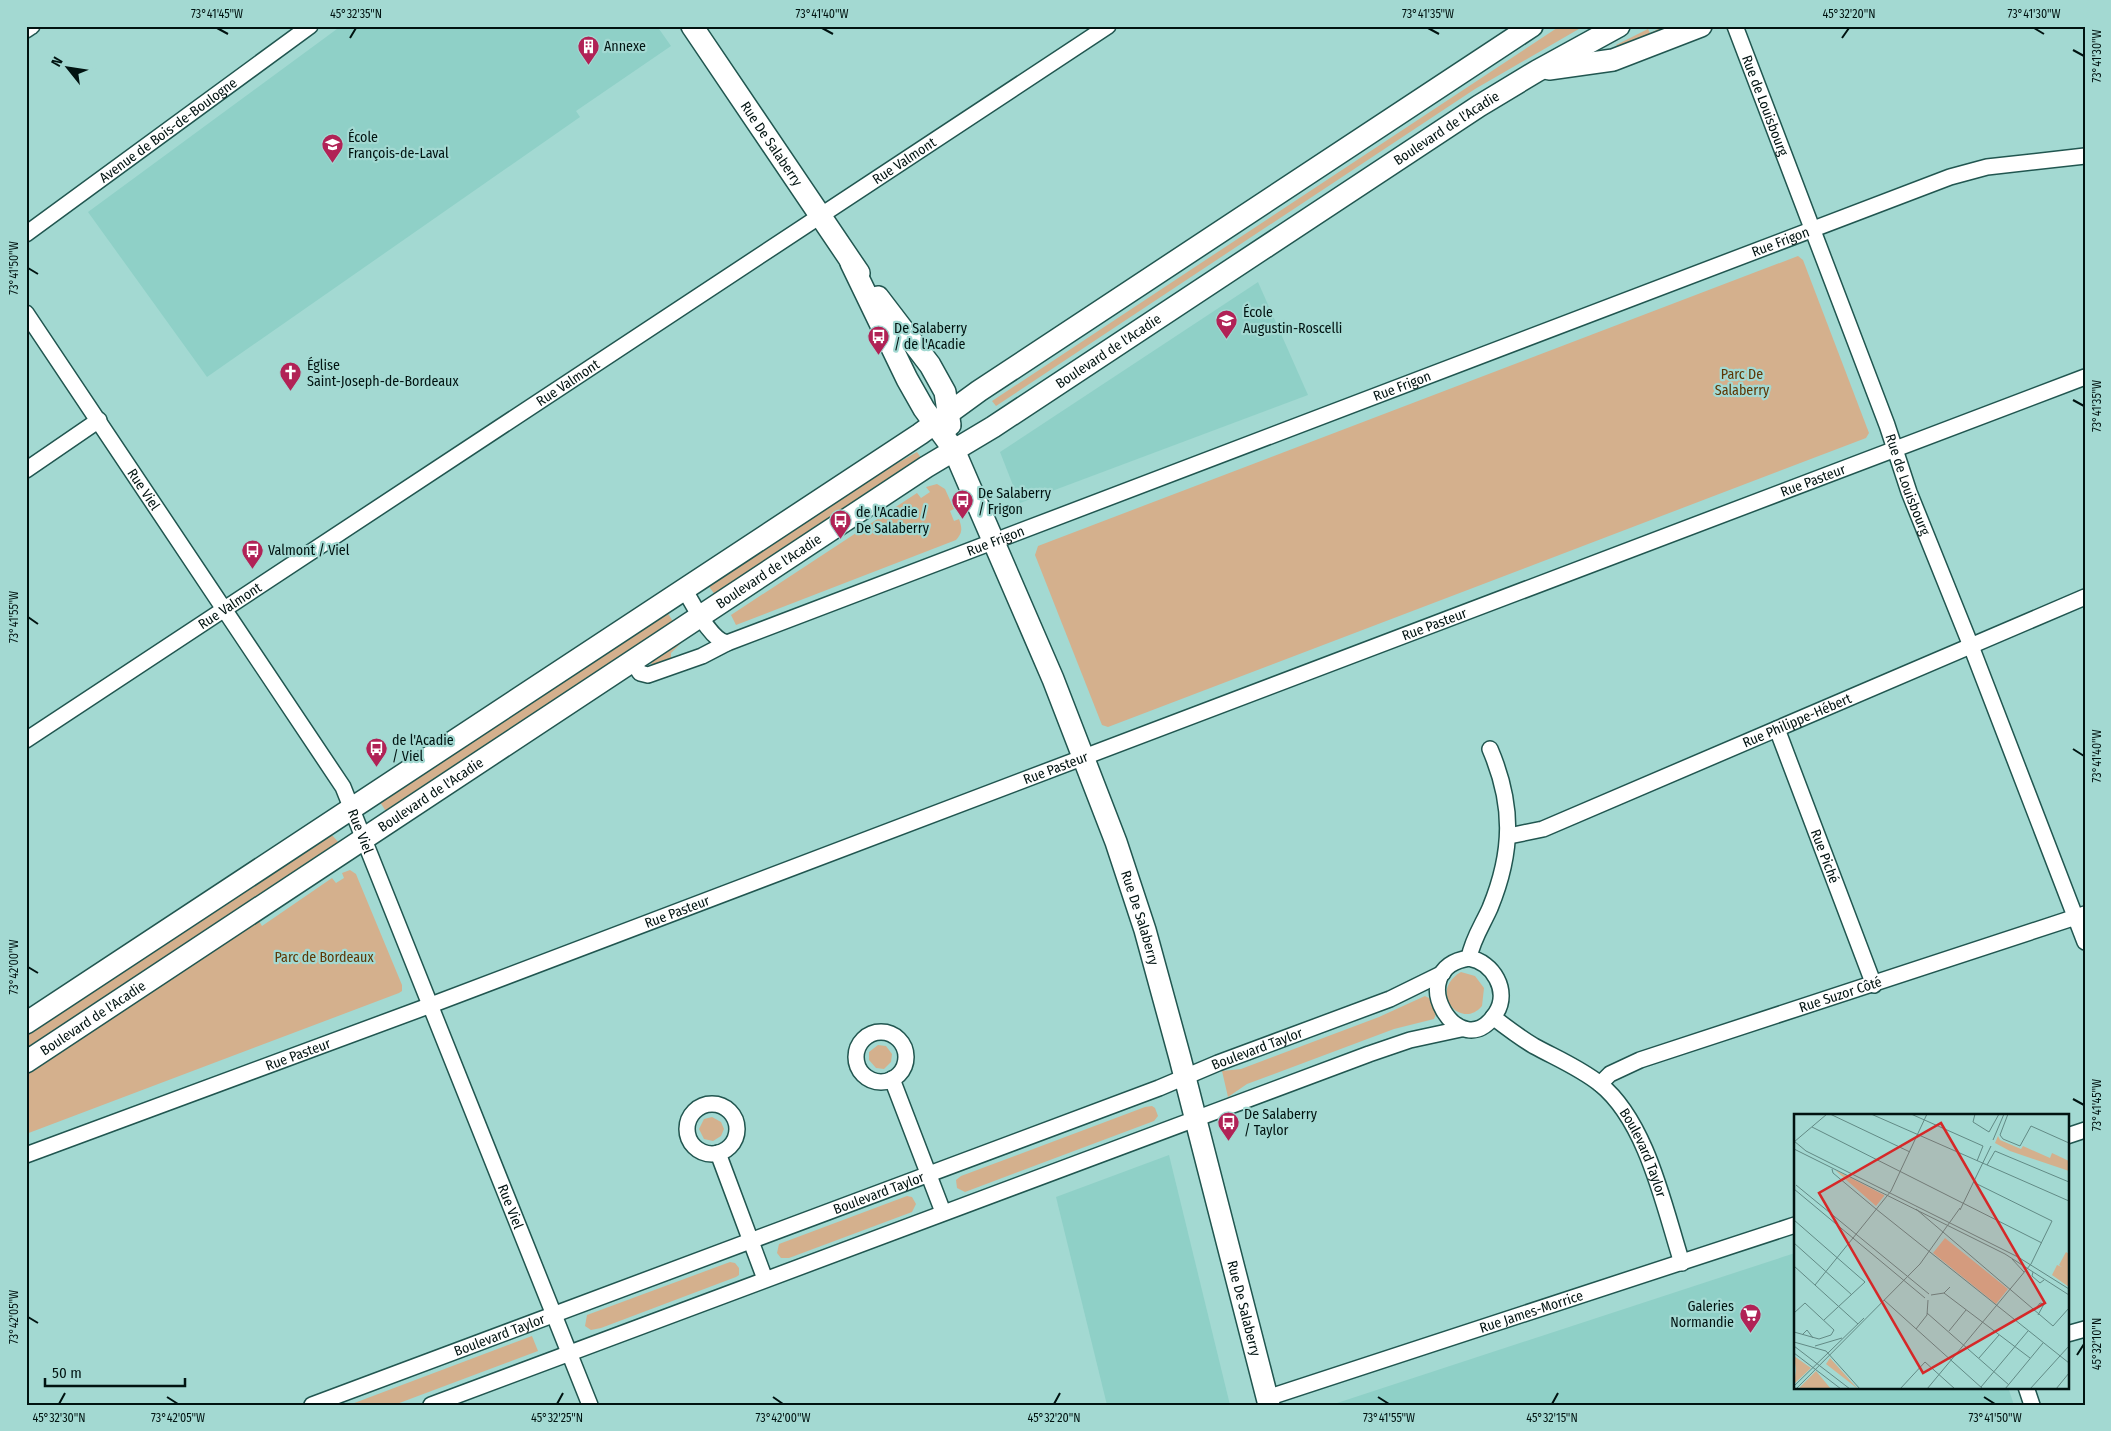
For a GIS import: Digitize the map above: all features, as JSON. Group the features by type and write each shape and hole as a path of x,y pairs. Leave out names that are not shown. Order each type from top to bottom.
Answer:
{"main road":[{"name":"Rue De Salaberry","path":"692,26 851,262 930,365 945,392 942,419 1084,756 1135,899 1185,1077 1268,1401"},
{"path":"26,1023 353,809 942,419 988,385 1532,26"},
{"name":"Boulevard de l'Acadie","path":"26,1062 701,616 1479,106 1537,71 1619,26"},
{"path":"1537,71 1613,60 1701,26"}],"street":[{"path":"26,30 32,26"},
{"name":"Avenue de Bois-de-Boulogne","path":"26,234 310,26"},
{"name":"Rue Valmont","path":"26,740 1108,26"},
{"name":"Rue de Louisbourg","path":"1735,26 1895,450 1909,492 2080,916 2085,942"},
{"name":"Rue Frigon","path":"633,662 640,673 650,675 702,656 727,643 994,540 1966,171 2085,156"},
{"name":"Rue Viel","path":"26,313 343,787 590,1405"},
{"name":"Rue Pasteur","path":"26,1156 431,1005 2085,377"},
{"path":"26,470 99,420"},
{"path":"684,589 715,636 727,643"},
{"name":"Rue Philippe-Hébert","path":"1509,836 1543,829 2085,597"},
{"name":"Rue Piché","path":"1777,728 1874,984"},
{"path":"1469,958 1502,875 1509,836 1507,803 1490,748"},
{"name":"Rue Suzor Côté","path":"1600,1084 1610,1074 1640,1060 2080,916"},
{"path":"431,1405 1396,1044 1461,1028 1479,1028 1493,1017 1501,998 1494,973 1484,964 1469,958 1453,963 1443,973 1436,989 1438,1000 1446,1015 1461,1028"},
{"name":"Boulevard Taylor","path":"312,1405 1390,999 1443,973"},
{"name":"Boulevard Taylor","path":"1493,1017 1522,1039 1567,1062 1600,1084 1622,1110 1643,1149 1682,1263"},
{"path":"892,1079 943,1212"},
{"path":"2068,1136 2085,1130"},
{"path":"718,1153 765,1279"},
{"name":"Rue James-Morrice","path":"1268,1401 1794,1225"},
{"path":"2068,1334 2085,1329"},
{"path":"2026,1388 2032,1405"}],"shaded area":[{"name":"École François-de-Laval","path":"341,26 657,26 671,46 576,111 580,117 207,377 88,212"},
{"name":"École Augustin-Roscelli","path":"1258,282 1308,395 1020,503 1000,452"},
{"path":"1169,1155 1230,1405 1107,1405 1056,1197"},
{"name":"Galeries Normandie","path":"1794,1253 1794,1388 2008,1388 2014,1405 1331,1405"}],"green space":[{"path":"1560,26 1584,26 1475,89 996,406 992,401"},
{"path":"1664,26 1678,26 1618,47 1616,45 1648,29 1650,33"},
{"name":"Parc De Salaberry","path":"1798,256 1803,260 1869,433 1866,438 1108,727 1102,725 1035,555 1038,546"},
{"path":"917,452 922,459 715,595 708,585 864,482"},
{"path":"937,484 945,489 954,509 950,511 954,521 959,519 961,530 956,540 736,625 731,615 917,493 921,498 930,492 926,487"},
{"path":"667,612 674,623 387,813 380,802"},
{"path":"684,640 671,653 671,659 651,665 652,661"},
{"path":"331,834 340,844 26,1051 26,1035"},
{"name":"Parc de Bordeaux","path":"350,870 356,874 402,985 402,991 26,1134 26,1075 259,921 262,926 332,878 336,883 344,878 342,873"},
{"path":"1461,972 1475,976 1484,988 1482,1006 1474,1013 1465,1014 1457,1012 1447,998 1447,989 1451,980"},
{"path":"1425,996 1429,998 1436,1014 1434,1019 1394,1029 1247,1084 1228,1097 1222,1071 1241,1069 1379,1017"},
{"path":"878,1045 886,1046 892,1054 891,1062 884,1069 876,1068 869,1060 869,1052"},
{"path":"1152,1106 1155,1108 1158,1116 1154,1121 965,1192 957,1188 956,1180 961,1176"},
{"path":"712,1117 721,1122 724,1129 721,1136 713,1141 704,1139 699,1129 704,1119"},
{"path":"907,1196 912,1197 916,1204 912,1212 789,1258 781,1258 777,1253 779,1244"},
{"path":"730,1262 735,1263 739,1268 739,1275 736,1277 601,1328 591,1330 585,1326 587,1315"},
{"path":"532,1336 538,1351 394,1405 349,1405"}],"place":[{"name":"Annexe","path":"588,65"},
{"name":"École François-de-Laval","path":"332,164"},
{"name":"École Augustin-Roscelli","path":"1227,339"},
{"name":"De Salaberry / de l'Acadie","path":"878,355"},
{"name":"Église Saint-Joseph-de-Bordeaux","path":"291,392"},
{"name":"De Salaberry / Frigon","path":"962,520"},
{"name":"de l'Acadie / De Salaberry","path":"840,539"},
{"name":"Valmont / Viel","path":"252,569"},
{"name":"de l'Acadie / Viel","path":"376,767"},
{"name":"De Salaberry / Taylor","path":"1228,1141"},
{"name":"Galeries Normandie","path":"1750,1333"}]}
